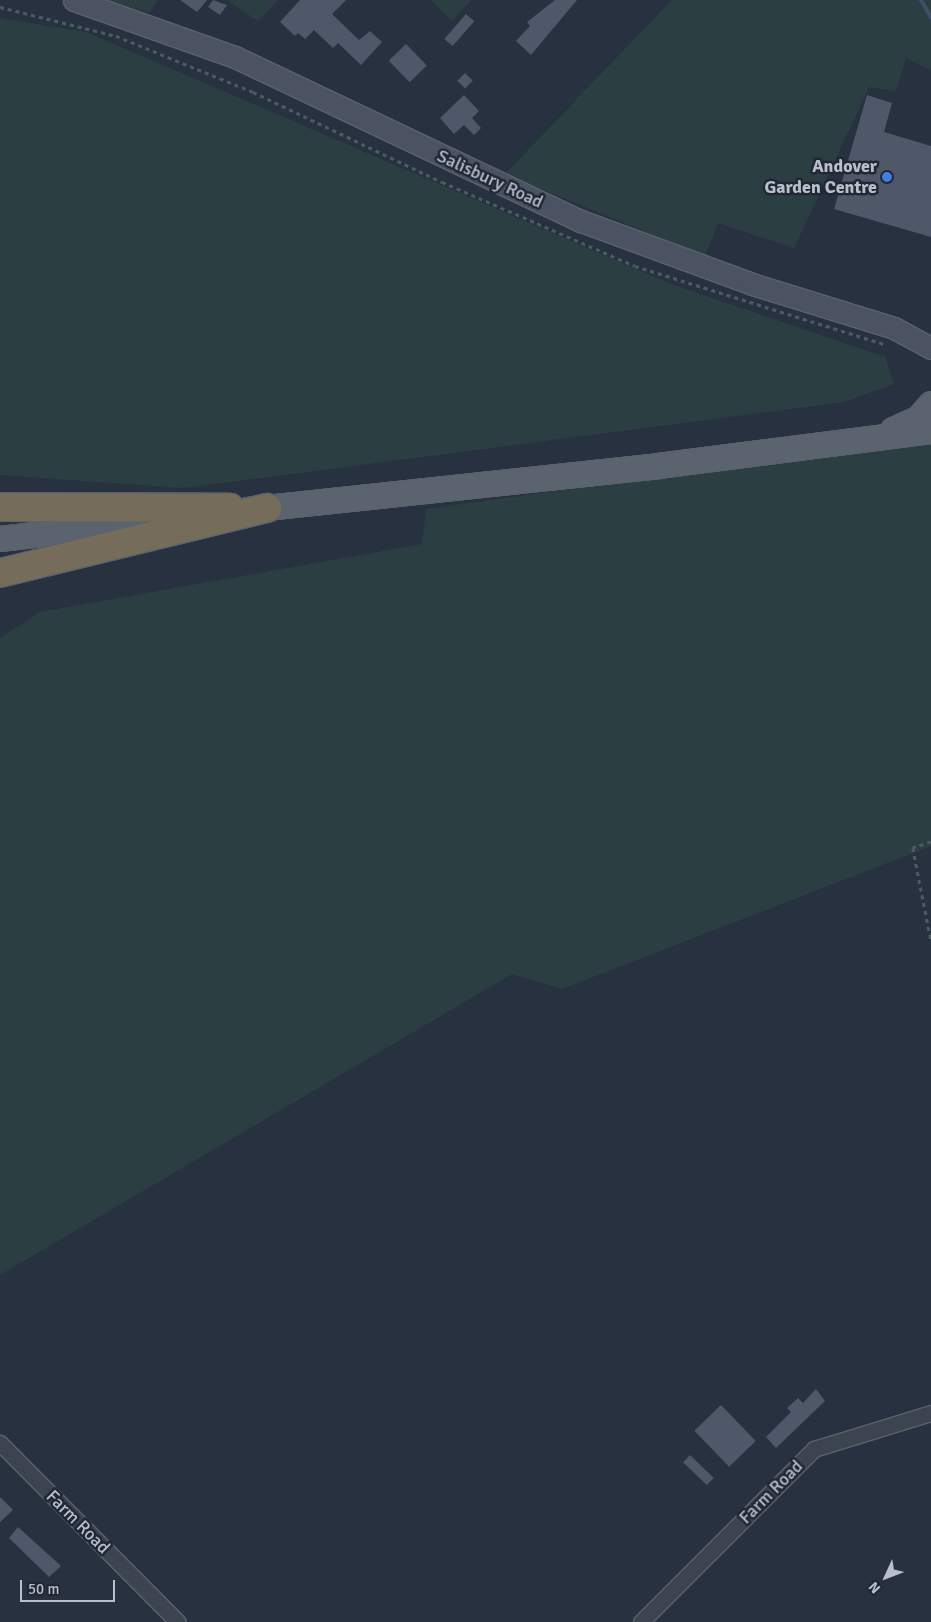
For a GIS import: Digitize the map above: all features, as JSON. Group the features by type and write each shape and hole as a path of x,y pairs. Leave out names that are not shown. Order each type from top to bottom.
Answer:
{"highway":[{"path":"0,507 267,508"},
{"path":"0,573 267,508"}],"main road":[{"path":"868,439 909,424 931,404"},
{"path":"0,540 931,431"}],"street":[{"name":"Salisbury Road","path":"74,0 235,57 581,221 752,284 917,340"},
{"path":"917,340 931,365"},
{"name":"Farm Road","path":"641,1622 814,1449 931,1413"},
{"name":"Farm Road","path":"0,1443 178,1622"}],"path":[{"path":"0,7 116,36 253,92 442,182 635,266 864,341 887,344 917,340"},
{"path":"931,842 913,848 931,941"}],"green space":[{"path":"107,0 158,0 149,13"},
{"path":"227,0 278,0 258,21"},
{"path":"430,0 471,0 452,21"},
{"path":"672,0 931,0 931,70 906,58 896,91 869,87 794,248 718,223 705,256 505,174"},
{"path":"0,18 86,32 671,284 885,357 894,384 844,402 184,488 0,475"},
{"path":"931,439 931,846 562,989 512,974 0,1275 0,638 40,612 422,544 426,509"}],"building":[{"path":"180,0 207,0 197,12"},
{"path":"213,0 227,5 220,15 208,7"},
{"path":"300,0 346,0 332,14 359,40 370,31 382,42 361,65 338,43 333,48 314,30 305,39 298,33 295,36 280,22"},
{"path":"555,0 577,0 531,55 516,41 530,26 527,22"},
{"path":"466,14 474,21 453,46 444,39"},
{"path":"406,44 427,66 410,82 389,61"},
{"path":"465,73 473,81 465,89 457,81"},
{"path":"464,95 479,111 472,118 481,128 474,135 464,125 454,134 440,118"},
{"name":"Andover Garden Centre","path":"867,95 892,103 884,132 931,146 931,237 834,209"},
{"path":"816,1389 825,1401 776,1448 766,1437 791,1412 787,1408 798,1398 803,1403"},
{"path":"721,1405 756,1441 729,1467 694,1431"},
{"path":"690,1455 714,1478 707,1485 683,1462"},
{"path":"0,1497 13,1510 0,1522"},
{"path":"18,1527 61,1566 49,1577 9,1538"}],"waterway":[{"path":"921,0 931,17"}],"place":[{"name":"Andover Garden Centre","path":"887,177"}]}
